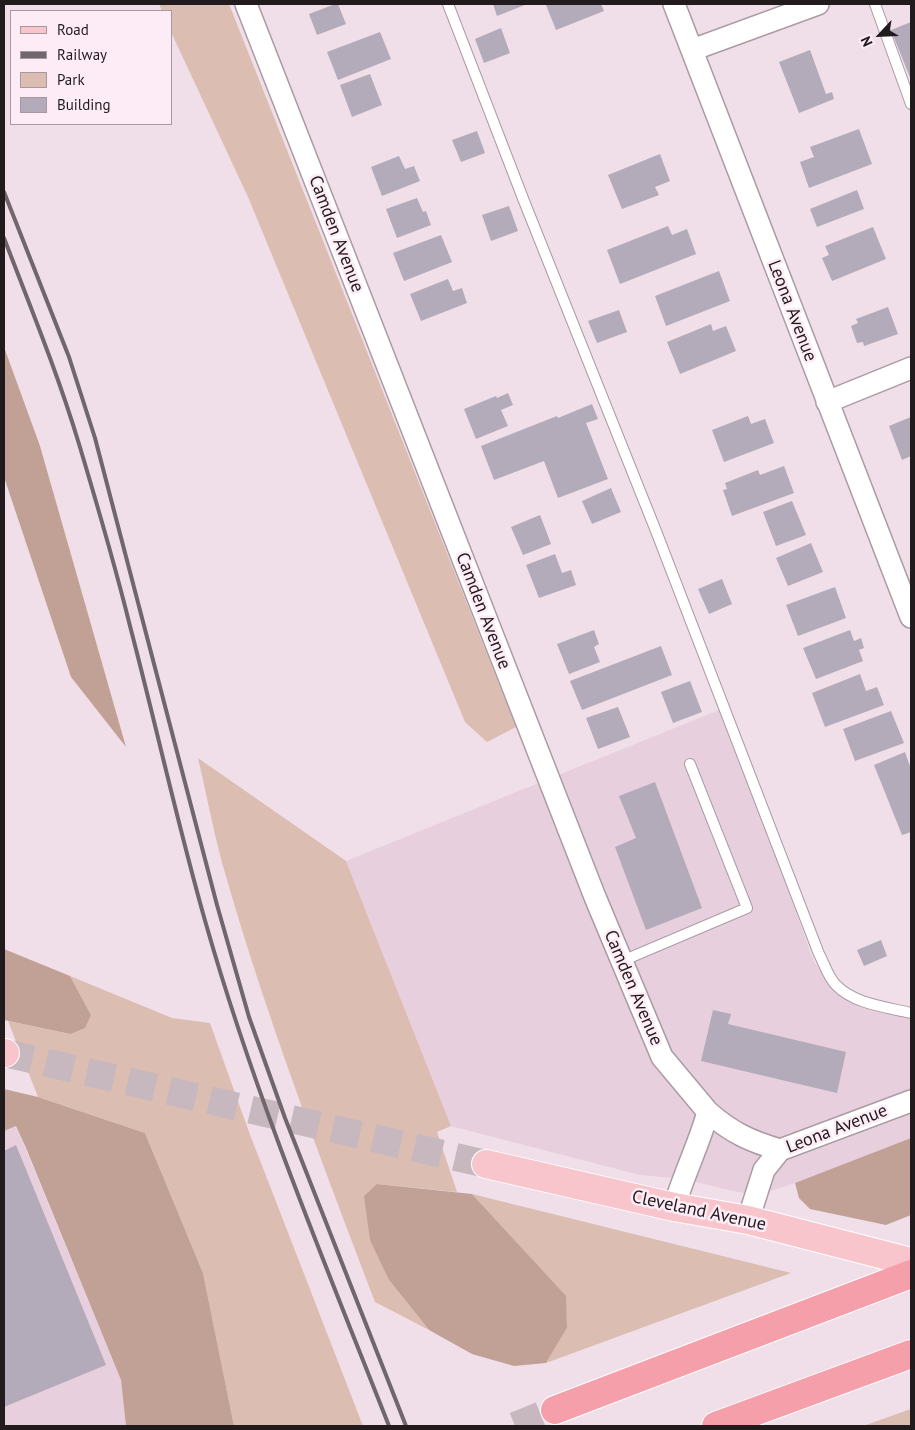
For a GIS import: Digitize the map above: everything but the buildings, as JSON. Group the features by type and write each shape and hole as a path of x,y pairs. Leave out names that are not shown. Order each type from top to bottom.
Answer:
{"highway":[{"path":"556,1410 911,1274"},
{"path":"716,1426 911,1354"}],"main road":[{"name":"Cleveland Avenue","path":"486,1164 674,1207 748,1220 911,1262"}],"street":[{"name":"Camden Avenue","path":"246,4 591,888 662,1057 708,1112 724,1126 752,1142 780,1150"},
{"name":"Leona Avenue","path":"674,4 911,617"},
{"path":"692,50 818,4"},
{"path":"827,402 911,368"},
{"name":"Leona Avenue","path":"748,1220 764,1170 780,1150 911,1101"},
{"path":"674,1207 682,1179 702,1132 708,1112"}],"lane":[{"path":"448,4 656,531 819,954 835,984 848,995 860,1000 911,1013"},
{"path":"875,4 911,104"},
{"path":"622,961 747,908 690,764"}],"shaded area":[{"path":"4,347 40,446 126,747 71,677 4,477"},
{"path":"724,708 813,960 832,988 911,1009 911,1138 795,1183 755,1196 683,1179 640,1175 451,1126 346,861"},
{"path":"4,949 70,976 91,1015 85,1028 70,1034 4,1020"},
{"path":"4,1089 38,1097 145,1133 203,1273 234,1426 126,1426 121,1380 26,1148 16,1126 4,1131"},
{"path":"16,1126 121,1380 126,1426 4,1426 4,1131"},
{"path":"911,1138 911,1215 886,1225 810,1209 799,1198 795,1183"},
{"path":"377,1184 472,1194 566,1296 567,1328 546,1363 514,1366 472,1354 429,1330 389,1280 370,1240 364,1196"}],"green space":[{"path":"159,4 229,4 516,727 487,742 465,722 248,197 172,34 172,10 162,10"},
{"path":"198,758 346,861 451,1126 437,1132 457,1192 377,1184 389,1280 429,1330 375,1302 315,1142 241,928 221,859"},
{"path":"70,976 172,1018 210,1023 249,1132 363,1426 234,1426 203,1273 145,1133 38,1097 8,1021 70,1034 91,1015"},
{"path":"472,1194 791,1273 546,1363 567,1328 565,1296"},
{"path":"911,1409 911,1426 863,1426"}],"tunnel":[{"path":"5,1053 486,1164"},
{"path":"515,1426 555,1410"}],"railway":[{"path":"4,192 69,357 95,438 217,905 249,1017 285,1118 406,1426"},
{"path":"4,238 62,392 79,444 112,557 196,887 225,988 268,1115 315,1240 389,1426"}]}
